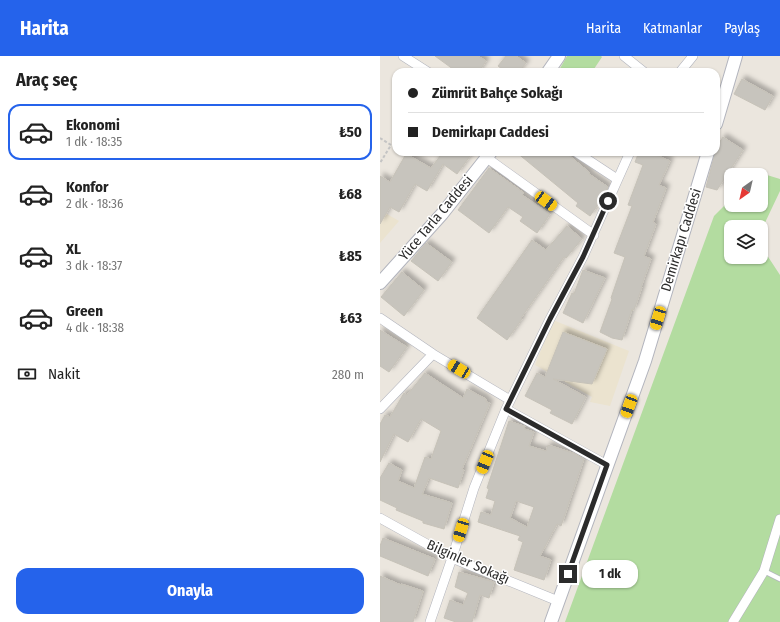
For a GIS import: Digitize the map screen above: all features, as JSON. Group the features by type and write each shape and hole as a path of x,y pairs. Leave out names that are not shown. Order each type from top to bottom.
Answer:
{"street":[{"path":"403,56 422,68"},
{"path":"551,68 560,56"},
{"path":"624,56 639,68"},
{"path":"683,68 693,56"},
{"path":"720,110 736,56"},
{"name":"Yüce Tarla Caddesi","path":"380,283 442,214 488,156"},
{"path":"490,156 594,235"},
{"path":"582,156 617,179"},
{"path":"430,622 474,488 506,409 550,319 594,235 628,156"},
{"name":"Demirkapı Caddesi","path":"551,622 645,361 707,156"},
{"path":"380,318 433,354 510,400"},
{"path":"380,409 433,354"},
{"path":"506,409 607,465"},
{"path":"733,622 764,571 780,518"},
{"name":"Bilginler Sokağı","path":"381,521 452,558 558,601"}],"lane":[{"path":"764,571 780,579"}],"path":[{"path":"380,138 391,145 380,163"}],"shaded area":[{"path":"380,210 399,221 380,243"},
{"path":"553,320 629,351 610,406 590,402 592,397 535,365"}],"green space":[{"path":"567,56 602,57 595,68 560,68"},
{"path":"768,175 780,179 780,191 766,220 724,220 724,264 768,264 768,257 780,275 780,622 565,622 714,216 724,206 724,212 768,212"}],"building":[{"path":"435,56 478,56 486,61 482,68 452,68"},
{"path":"506,56 516,56 526,63 522,68 501,68 498,66"},
{"path":"742,79 773,96 765,110 734,94"},
{"path":"723,137 743,150 731,168 724,168 724,179 717,190 706,187 714,156 720,156 720,142"},
{"path":"405,156 410,156 431,168 440,156 470,156 457,174 443,164 427,191 415,184 399,212 390,207 380,224 380,176 390,182"},
{"path":"521,156 570,156 590,173 589,174 608,187 604,196 590,216 576,206 578,203"},
{"path":"637,156 658,156 670,161 659,185 666,188 653,222 656,224 644,256 651,259 622,340 612,338 600,332 625,257 614,253 632,206 628,205 643,165 635,162"},
{"path":"489,168 524,193 522,195 550,214 537,233 520,221 523,217 508,207 489,233 458,210"},
{"path":"567,226 582,239 566,258 564,257 507,340 477,318 532,240 546,250"},
{"path":"426,243 452,262 438,281 411,261"},
{"path":"583,270 605,278 583,323 563,313 572,293 574,294"},
{"path":"402,272 424,290 404,316 381,297"},
{"path":"380,330 407,347 389,372 380,366"},
{"path":"563,332 607,349 592,384 553,379 586,397 572,424 550,413 552,410 525,396 537,373 545,377"},
{"path":"425,373 463,398 467,389 486,399 486,402 490,403 462,469 464,470 458,488 429,478 422,494 452,503 444,529 423,523 423,521 396,510 397,508 380,500 380,478 389,463 402,470 398,481 414,488 425,457 431,459 441,431 421,419 408,442 394,434 380,462 380,424 385,415 390,417 404,393 407,395"},
{"path":"509,421 525,426 524,429 534,432 529,446 546,451 548,445 573,453 584,459 561,526 557,524 540,556 551,560 544,580 514,570 523,542 518,540 520,536 478,522 481,512 491,515 495,501 486,498 489,489 487,488","holes":["516,501 534,507 527,527 510,518"]},
{"path":"383,538 435,559 428,576 380,556 380,546"},
{"path":"459,572 494,582 489,598 480,595 472,622 456,622 444,618 450,600 463,605 468,593 455,587"},
{"path":"380,576 401,585 423,591 413,622 380,622"}],"route":[{"path":"568,574 607,465 506,409 550,319 583,257 608,201"}]}
